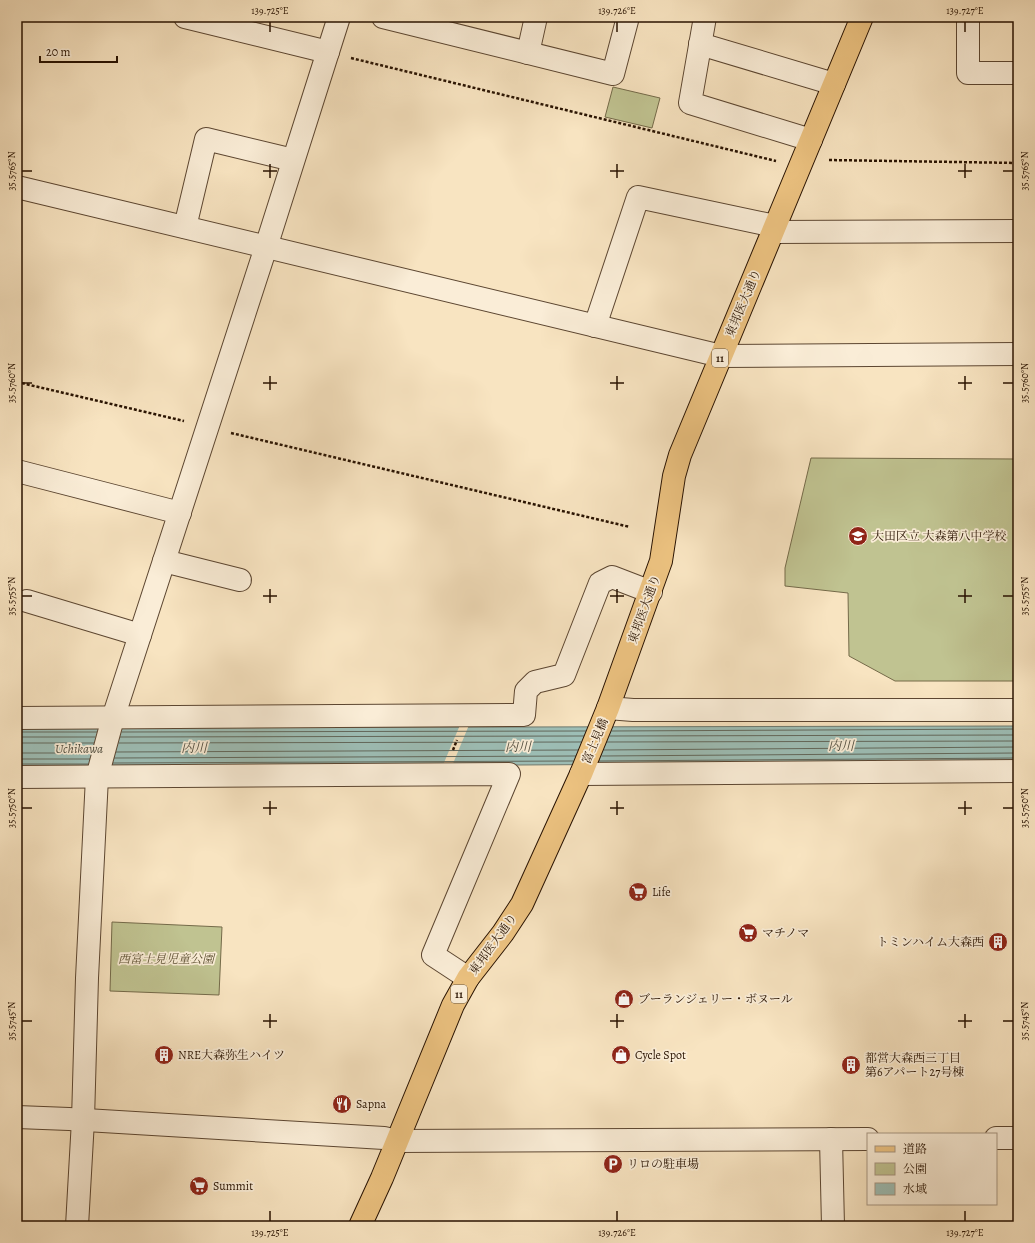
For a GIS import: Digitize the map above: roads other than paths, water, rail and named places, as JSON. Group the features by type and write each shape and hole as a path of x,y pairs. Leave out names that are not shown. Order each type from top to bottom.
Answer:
{"main road":[{"name":"東邦医大通り","path":"608,708 661,561 674,476 680,455 862,17"},
{"name":"富士見橋","path":"581,774 608,708"},
{"name":"東邦医大通り","path":"360,1226 453,1005 468,978 503,933 522,904 581,774"}],"street":[{"path":"185,17 328,52"},
{"path":"77,1226 83,1120 87,978 97,777 113,718 339,17"},
{"path":"383,17 447,25 528,53 613,74 628,17"},
{"path":"528,53 536,17"},
{"path":"705,17 690,103 807,150"},
{"path":"968,17 968,73 1018,73"},
{"path":"700,44 834,84"},
{"path":"185,227 206,139 294,160"},
{"path":"17,187 721,356 1018,354"},
{"path":"595,326 638,197 774,229 1018,231"},
{"path":"17,471 180,513"},
{"path":"164,561 240,580"},
{"path":"17,718 524,715 526,691 535,682 564,675 600,583 612,578 651,592"},
{"path":"27,601 140,635"},
{"path":"608,708 633,710 1018,710"},
{"path":"581,774 1018,771"},
{"path":"17,777 508,774 433,955 468,978"},
{"path":"17,1117 384,1138 397,1141 867,1139"},
{"path":"997,1138 1018,1138"},
{"path":"831,1139 833,1226"}],"water":[{"name":"Uchikawa","path":"1018,726 1018,762 17,768 17,728"}],"place":[{"name":"大田区立 大森第八中学校","path":"858,536"},
{"name":"Life","path":"638,892"},
{"name":"マチノマ","path":"748,933"},
{"name":"トミンハイム大森西","path":"998,942"},
{"name":"ブーランジェリー・ボヌール","path":"624,999"},
{"name":"NRE大森弥生ハイツ","path":"164,1055"},
{"name":"Cycle Spot","path":"621,1055"},
{"name":"都営大森西三丁目 第6アパート27号棟","path":"851,1065"},
{"name":"Sapna","path":"342,1104"},
{"name":"リロの駐車場","path":"613,1164"},
{"name":"Summit","path":"199,1186"}],"water label":[{"name":"内川","path":"841,745"},
{"name":"内川","path":"518,746"},
{"name":"内川","path":"194,747"}],"park label":[{"name":"西富士見児童公園","path":"166,959"}]}
